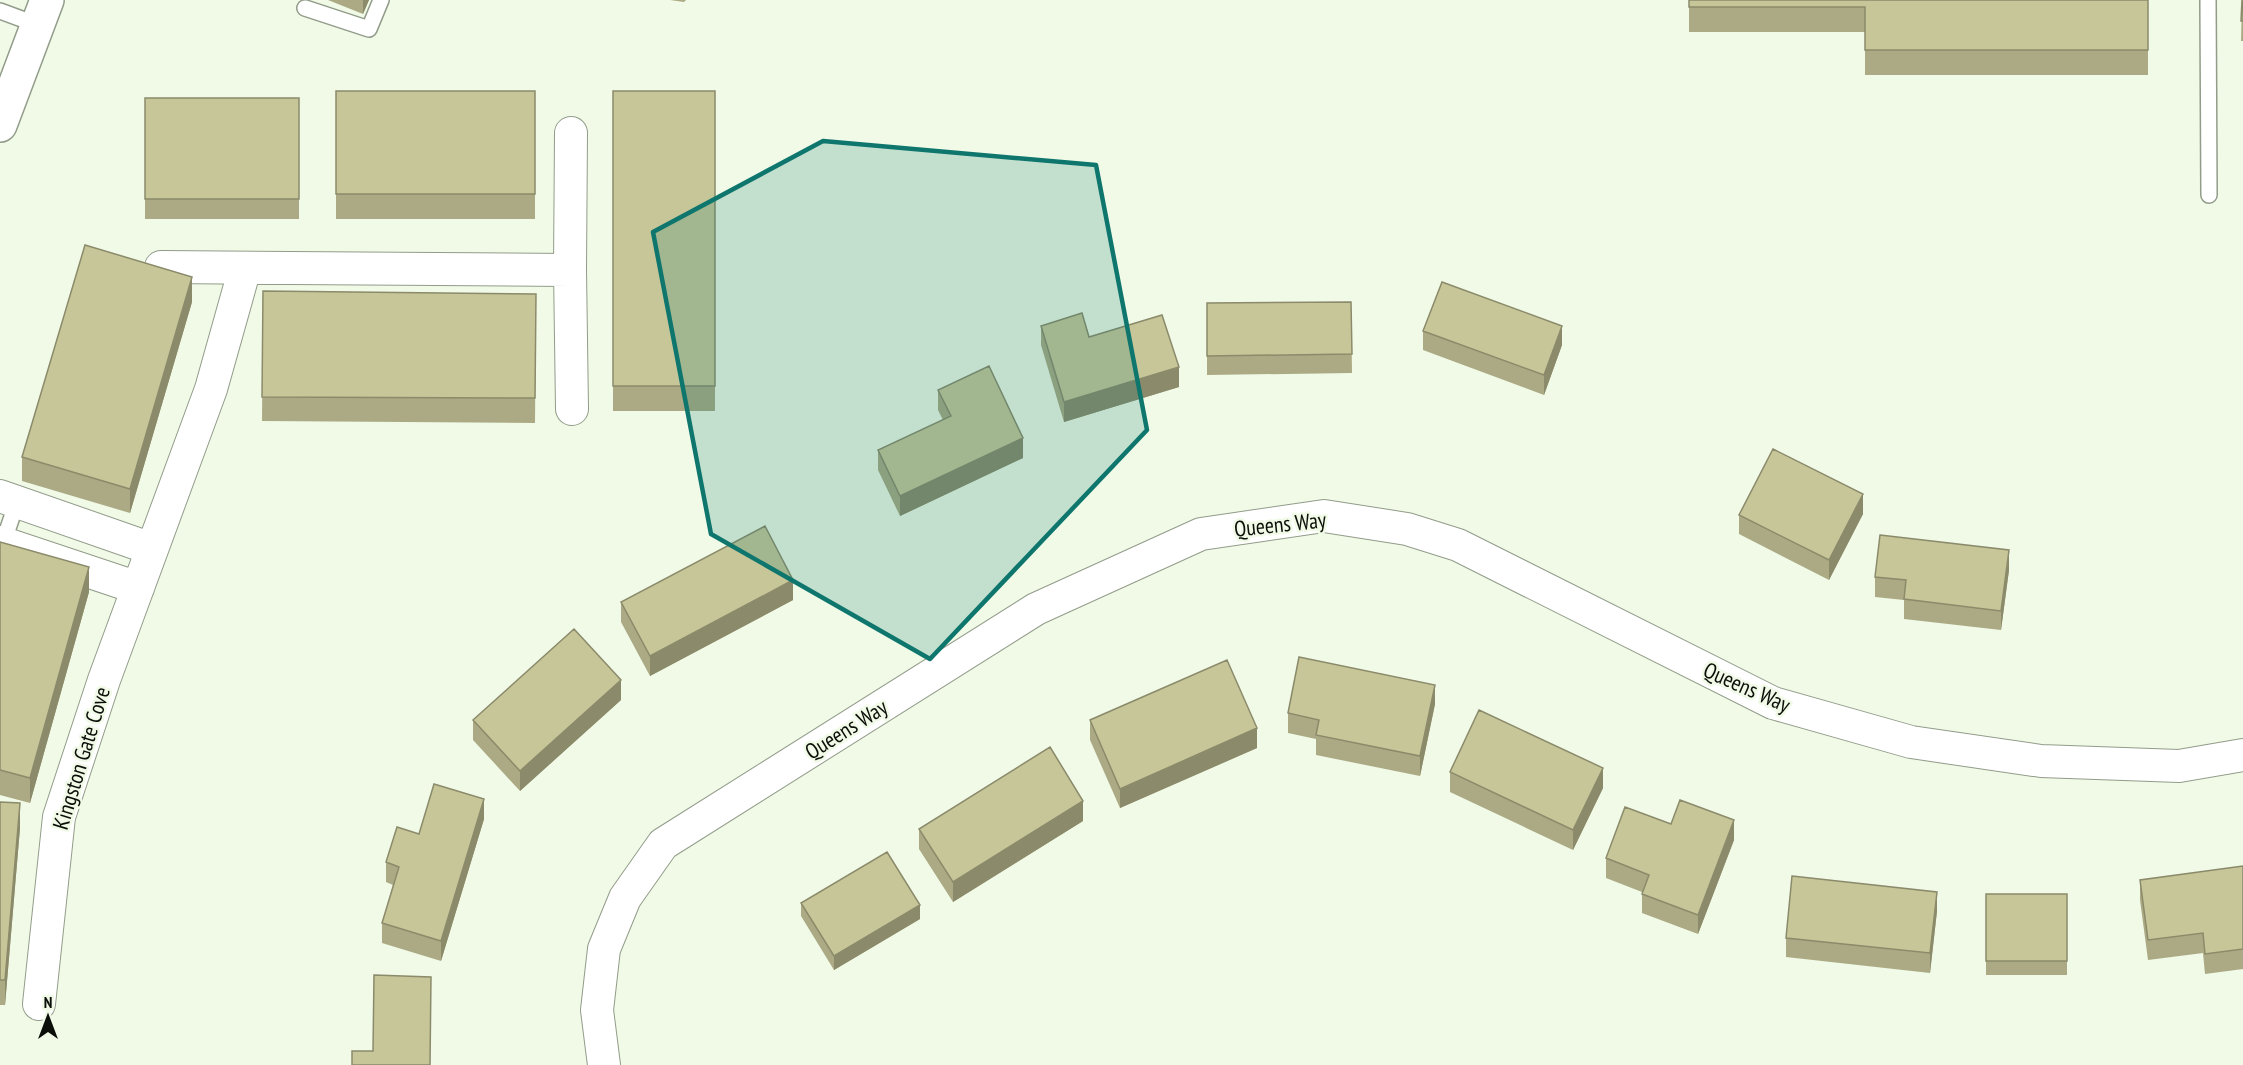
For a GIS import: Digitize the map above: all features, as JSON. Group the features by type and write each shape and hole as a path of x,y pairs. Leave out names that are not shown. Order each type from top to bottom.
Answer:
{"street":[{"path":"0,125 43,13"},
{"path":"571,133 572,409"},
{"path":"161,267 570,270"},
{"name":"Kingston Gate Cove","path":"39,1004 59,817 104,680 211,389 245,268"},
{"path":"8,499 152,549"},
{"name":"Queens Way","path":"604,1065 597,1010 604,949 625,898 663,844 1036,609 1201,534 1324,516 1407,529 1458,545 1773,703 1911,742 2041,760 2179,766 2243,755"},
{"path":"2,542 138,588"}],"lane":[{"path":"304,8 369,29 381,0"},
{"path":"2208,0 2210,195"},
{"path":"0,11 43,13"},
{"path":"2,542 8,499"}],"highlighted area":[{"path":"823,141 1096,165 1147,430 930,659 711,534 653,232"}],"building":[{"path":"1689,0 2148,0 2148,50 1865,50 1865,7 1689,7"},
{"path":"2242,0 2243,21 2241,21"},
{"path":"336,91 535,91 535,194 336,194"},
{"path":"613,91 715,91 715,386 613,386"},
{"path":"145,98 299,98 299,199 145,199"},
{"path":"85,245 192,277 130,489 22,457"},
{"path":"1442,282 1562,326 1544,375 1423,331"},
{"path":"263,291 536,294 535,398 262,397"},
{"path":"1351,302 1352,354 1207,356 1207,303"},
{"path":"1082,313 1089,337 1162,315 1179,367 1064,402 1041,326"},
{"path":"989,366 1023,438 900,496 878,450 951,416 938,390"},
{"path":"1773,449 1863,494 1829,560 1739,515"},
{"path":"765,526 793,580 650,656 621,602"},
{"path":"1880,535 2009,550 2001,611 1904,599 1906,580 1875,577"},
{"path":"0,542 89,567 30,778 0,770"},
{"path":"574,629 621,680 520,771 473,720"},
{"path":"1299,657 1435,685 1420,756 1316,735 1319,720 1288,713"},
{"path":"1227,660 1257,728 1120,789 1090,720"},
{"path":"1479,710 1603,768 1573,830 1450,772"},
{"path":"1050,747 1083,801 953,882 919,829"},
{"path":"434,784 484,799 441,941 382,923 399,867 386,862 397,827 419,834"},
{"path":"1680,800 1734,820 1698,915 1642,894 1649,875 1606,858 1625,807 1671,824"},
{"path":"0,802 20,803 5,980 0,980"},
{"path":"887,852 920,905 834,956 801,903"},
{"path":"2243,866 2243,949 2205,954 2203,933 2148,940 2140,880"},
{"path":"1792,876 1937,892 1930,953 1786,938"},
{"path":"1986,894 2067,894 2067,961 1986,961"},
{"path":"374,975 431,977 430,1065 352,1065 352,1051 373,1051"}]}
